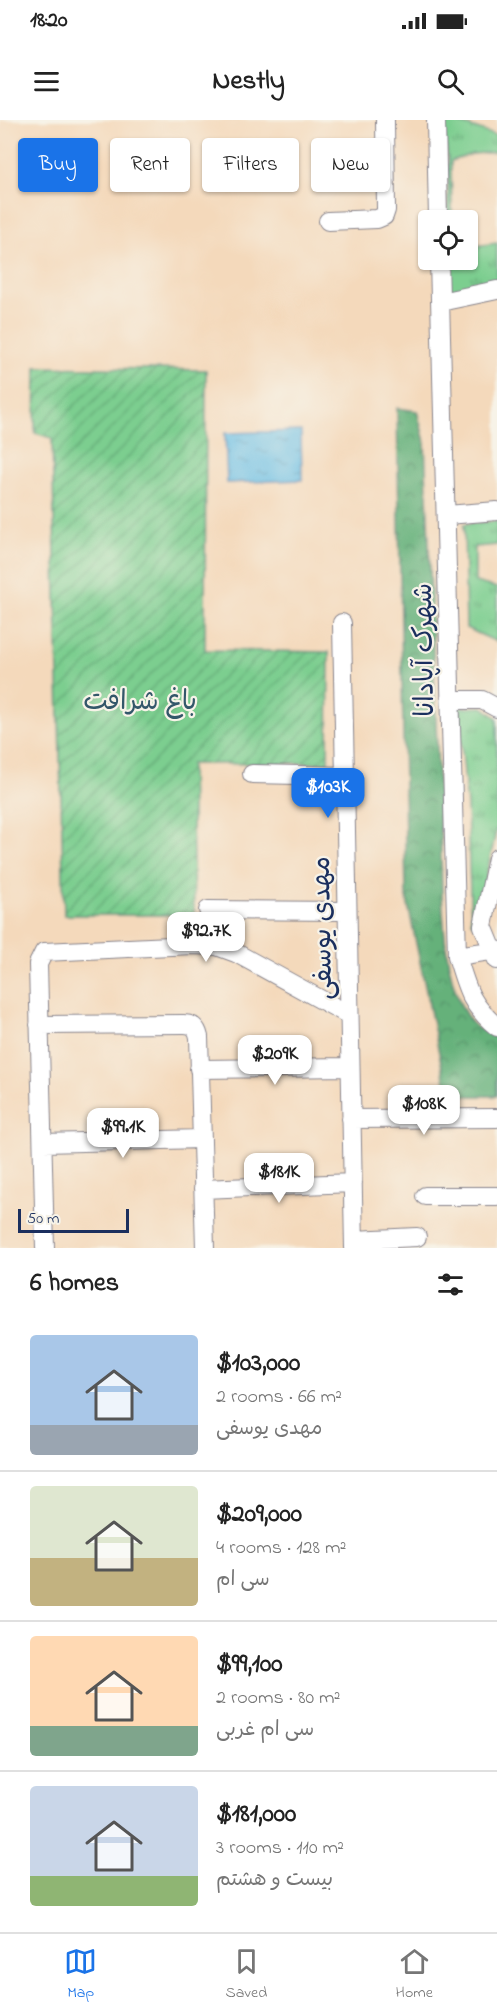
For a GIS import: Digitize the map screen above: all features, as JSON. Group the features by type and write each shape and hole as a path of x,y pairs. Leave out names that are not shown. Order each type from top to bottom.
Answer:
{"street":[{"path":"328,220 377,219 384,216 386,210 385,120"},
{"path":"436,120 438,210"},
{"name":"شهرک آپادانا","path":"439,270 457,956 468,994 482,1014 497,1027"},
{"path":"440,302 497,290"},
{"path":"447,515 497,511"},
{"name":"مهدی یوسفی","path":"342,623 354,1244"},
{"path":"451,700 482,700 497,708"},
{"path":"252,774 345,776"},
{"path":"457,956 495,953 483,926 497,858"},
{"path":"208,910 347,911"},
{"path":"45,1248 38,964 42,954 48,950 217,946 236,952 349,1016"},
{"path":"39,1025 188,1024 195,1028 199,1037 205,1248"},
{"path":"199,1069 350,1067"},
{"path":"351,1119 497,1118"},
{"path":"43,1143 202,1139"},
{"path":"203,1189 353,1183"},
{"path":"424,1196 497,1196"},
{"path":"354,1244 417,1237"}],"green space":[{"path":"443,120 451,120 497,136 497,152 472,154 451,161 452,210 448,210 448,160"},
{"path":"497,243 497,283 448,294 448,270 478,270 478,246"},
{"name":"باغ شرافت","path":"36,367 206,370 205,650 329,652 328,763 191,764 194,915 64,915 52,438 35,433"},
{"path":"397,408 417,411 425,442 445,940 449,965 462,1008 475,1026 497,1038 497,1096 448,1096 406,895"},
{"path":"497,521 497,545 475,547 475,582 497,588 497,642 466,628 464,524"},
{"path":"483,707 497,718 497,827 477,927 471,922 467,805 458,708"}],"water":[{"path":"301,431 302,480 227,483 225,433"}]}
